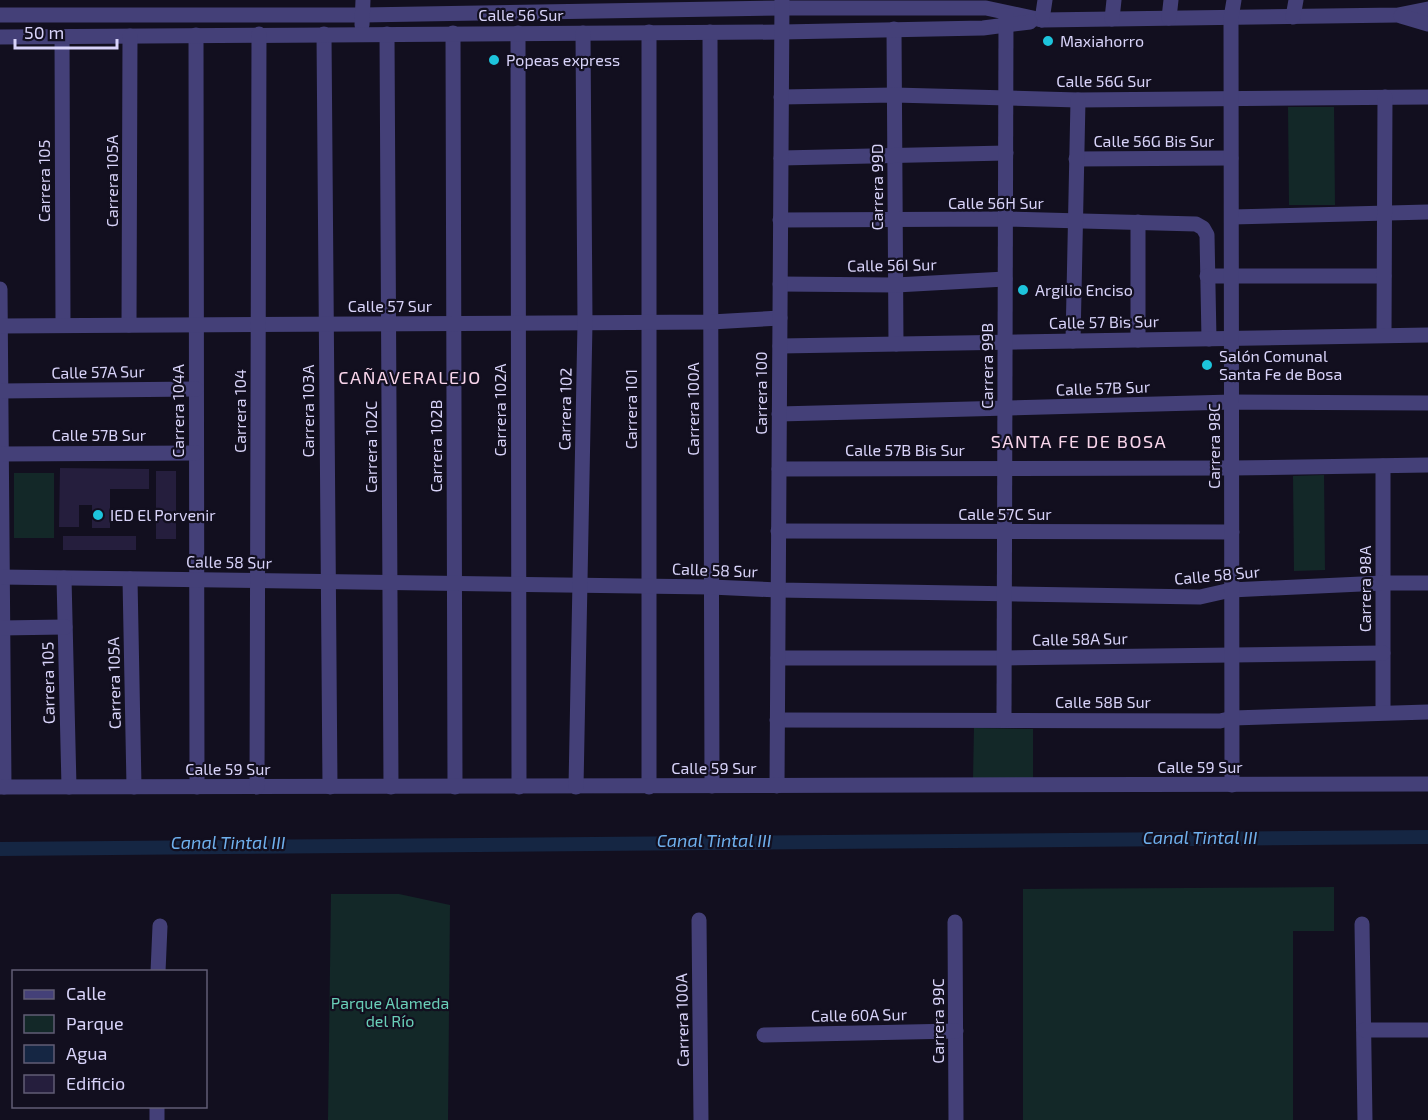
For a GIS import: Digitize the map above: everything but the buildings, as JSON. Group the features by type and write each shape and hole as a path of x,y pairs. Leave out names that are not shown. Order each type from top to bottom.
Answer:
{"street":[{"path":"1042,20 1045,0"},
{"path":"1112,19 1114,0"},
{"path":"1168,18 1171,0"},
{"name":"Carrera 98C","path":"1232,785 1231,18 1234,0"},
{"path":"1293,17 1296,0"},
{"path":"1361,16 1364,0"},
{"name":"Carrera 100","path":"777,786 782,4"},
{"path":"983,28 987,4"},
{"name":"Calle 56 Sur","path":"0,15 363,7 987,4 1006,19"},
{"path":"361,34 363,7"},
{"path":"1398,15 1428,9"},
{"path":"1398,15 1428,24"},
{"name":"Calle 56 Sur","path":"0,38 259,34 782,32 983,28 1006,19 1398,15"},
{"name":"Carrera 99B","path":"1004,720 1006,19"},
{"name":"Carrera 99D","path":"894,29 896,344"},
{"name":"Carrera 101","path":"649,32 649,787"},
{"name":"Carrera 100A","path":"710,32 712,786"},
{"name":"Carrera 102B","path":"453,33 455,787"},
{"name":"Carrera 102A","path":"518,33 519,787"},
{"name":"Carrera 102","path":"576,787 585,323 583,33"},
{"name":"Carrera 104","path":"257,787 259,34"},
{"name":"Carrera 103A","path":"324,34 330,787"},
{"name":"Carrera 102C","path":"387,34 391,787"},
{"name":"Carrera 104A","path":"196,35 197,787"},
{"name":"Carrera 105A","path":"129,325 130,36"},
{"name":"Carrera 105","path":"62,37 63,326"},
{"name":"Calle 56G Sur","path":"781,97 894,95 1078,100 1428,97"},
{"path":"1384,335 1385,97"},
{"path":"1073,341 1078,100"},
{"path":"781,158 1006,153"},
{"name":"Calle 56G Bis Sur","path":"1076,159 1231,158"},
{"path":"1232,217 1428,212"},
{"name":"Calle 56H Sur","path":"780,220 1005,219 1196,224 1203,228 1207,235 1207,276"},
{"path":"1138,222 1138,340"},
{"path":"1209,339 1207,276 1232,274 1384,276"},
{"name":"Calle 56I Sur","path":"780,284 896,285 1005,279"},
{"path":"0,288 2,787"},
{"name":"Calle 57 Sur","path":"0,326 711,322 780,318"},
{"name":"Calle 57 Bis Sur","path":"780,346 1428,335"},
{"name":"Calle 57A Sur","path":"1,391 196,389"},
{"name":"Calle 57B Sur","path":"779,414 1005,410 1232,402 1428,403"},
{"name":"Calle 57B Sur","path":"2,454 196,453"},
{"name":"Calle 57B Bis Sur","path":"779,469 1428,465"},
{"name":"Carrera 98A","path":"1383,466 1383,712"},
{"name":"Calle 57C Sur","path":"778,531 1232,532"},
{"name":"Calle 58 Sur","path":"1,577 711,586 778,590 1200,597 1231,590 1383,583 1428,584"},
{"name":"Carrera 105","path":"64,578 69,787"},
{"name":"Carrera 105A","path":"130,579 134,787"},
{"path":"2,628 65,627"},
{"name":"Calle 58A Sur","path":"778,658 1004,658 1383,653"},
{"name":"Calle 58B Sur","path":"777,720 1220,721 1233,718 1428,712"},
{"name":"Calle 59 Sur","path":"2,787 1428,784"},
{"name":"Carrera 100A","path":"699,920 701,1120"},
{"name":"Carrera 99C","path":"955,922 956,1120"},
{"path":"1362,924 1365,1120"},
{"path":"158,970 160,926"},
{"path":"1364,1030 1428,1030"},
{"name":"Calle 60A Sur","path":"764,1035 956,1031"}],"green space":[{"path":"1288,107 1334,107 1335,205 1289,205"},
{"path":"14,473 54,473 54,538 14,538"},
{"path":"1324,475 1325,570 1294,571 1293,476"},
{"path":"974,728 1033,729 1033,779 973,779"},
{"path":"1334,887 1334,931 1293,931 1293,1120 1023,1120 1023,889"},
{"name":"Parque Alameda del Río","path":"331,894 399,894 450,905 448,1120 328,1120"}],"water":[{"name":"Canal Tintal III","path":"1428,830 1428,844 0,856 0,842"}],"place":[{"name":"Maxiahorro","path":"1048,41"},
{"name":"Popeas express","path":"494,60"},
{"name":"Argilio Enciso","path":"1023,290"},
{"name":"Salón Comunal Santa Fe de Bosa","path":"1207,365"},
{"name":"IED El Porvenir","path":"98,515"}],"district":[{"name":"CAÑAVERALEJO","path":"410,378"},
{"name":"SANTA FE DE BOSA","path":"1079,442"}]}
